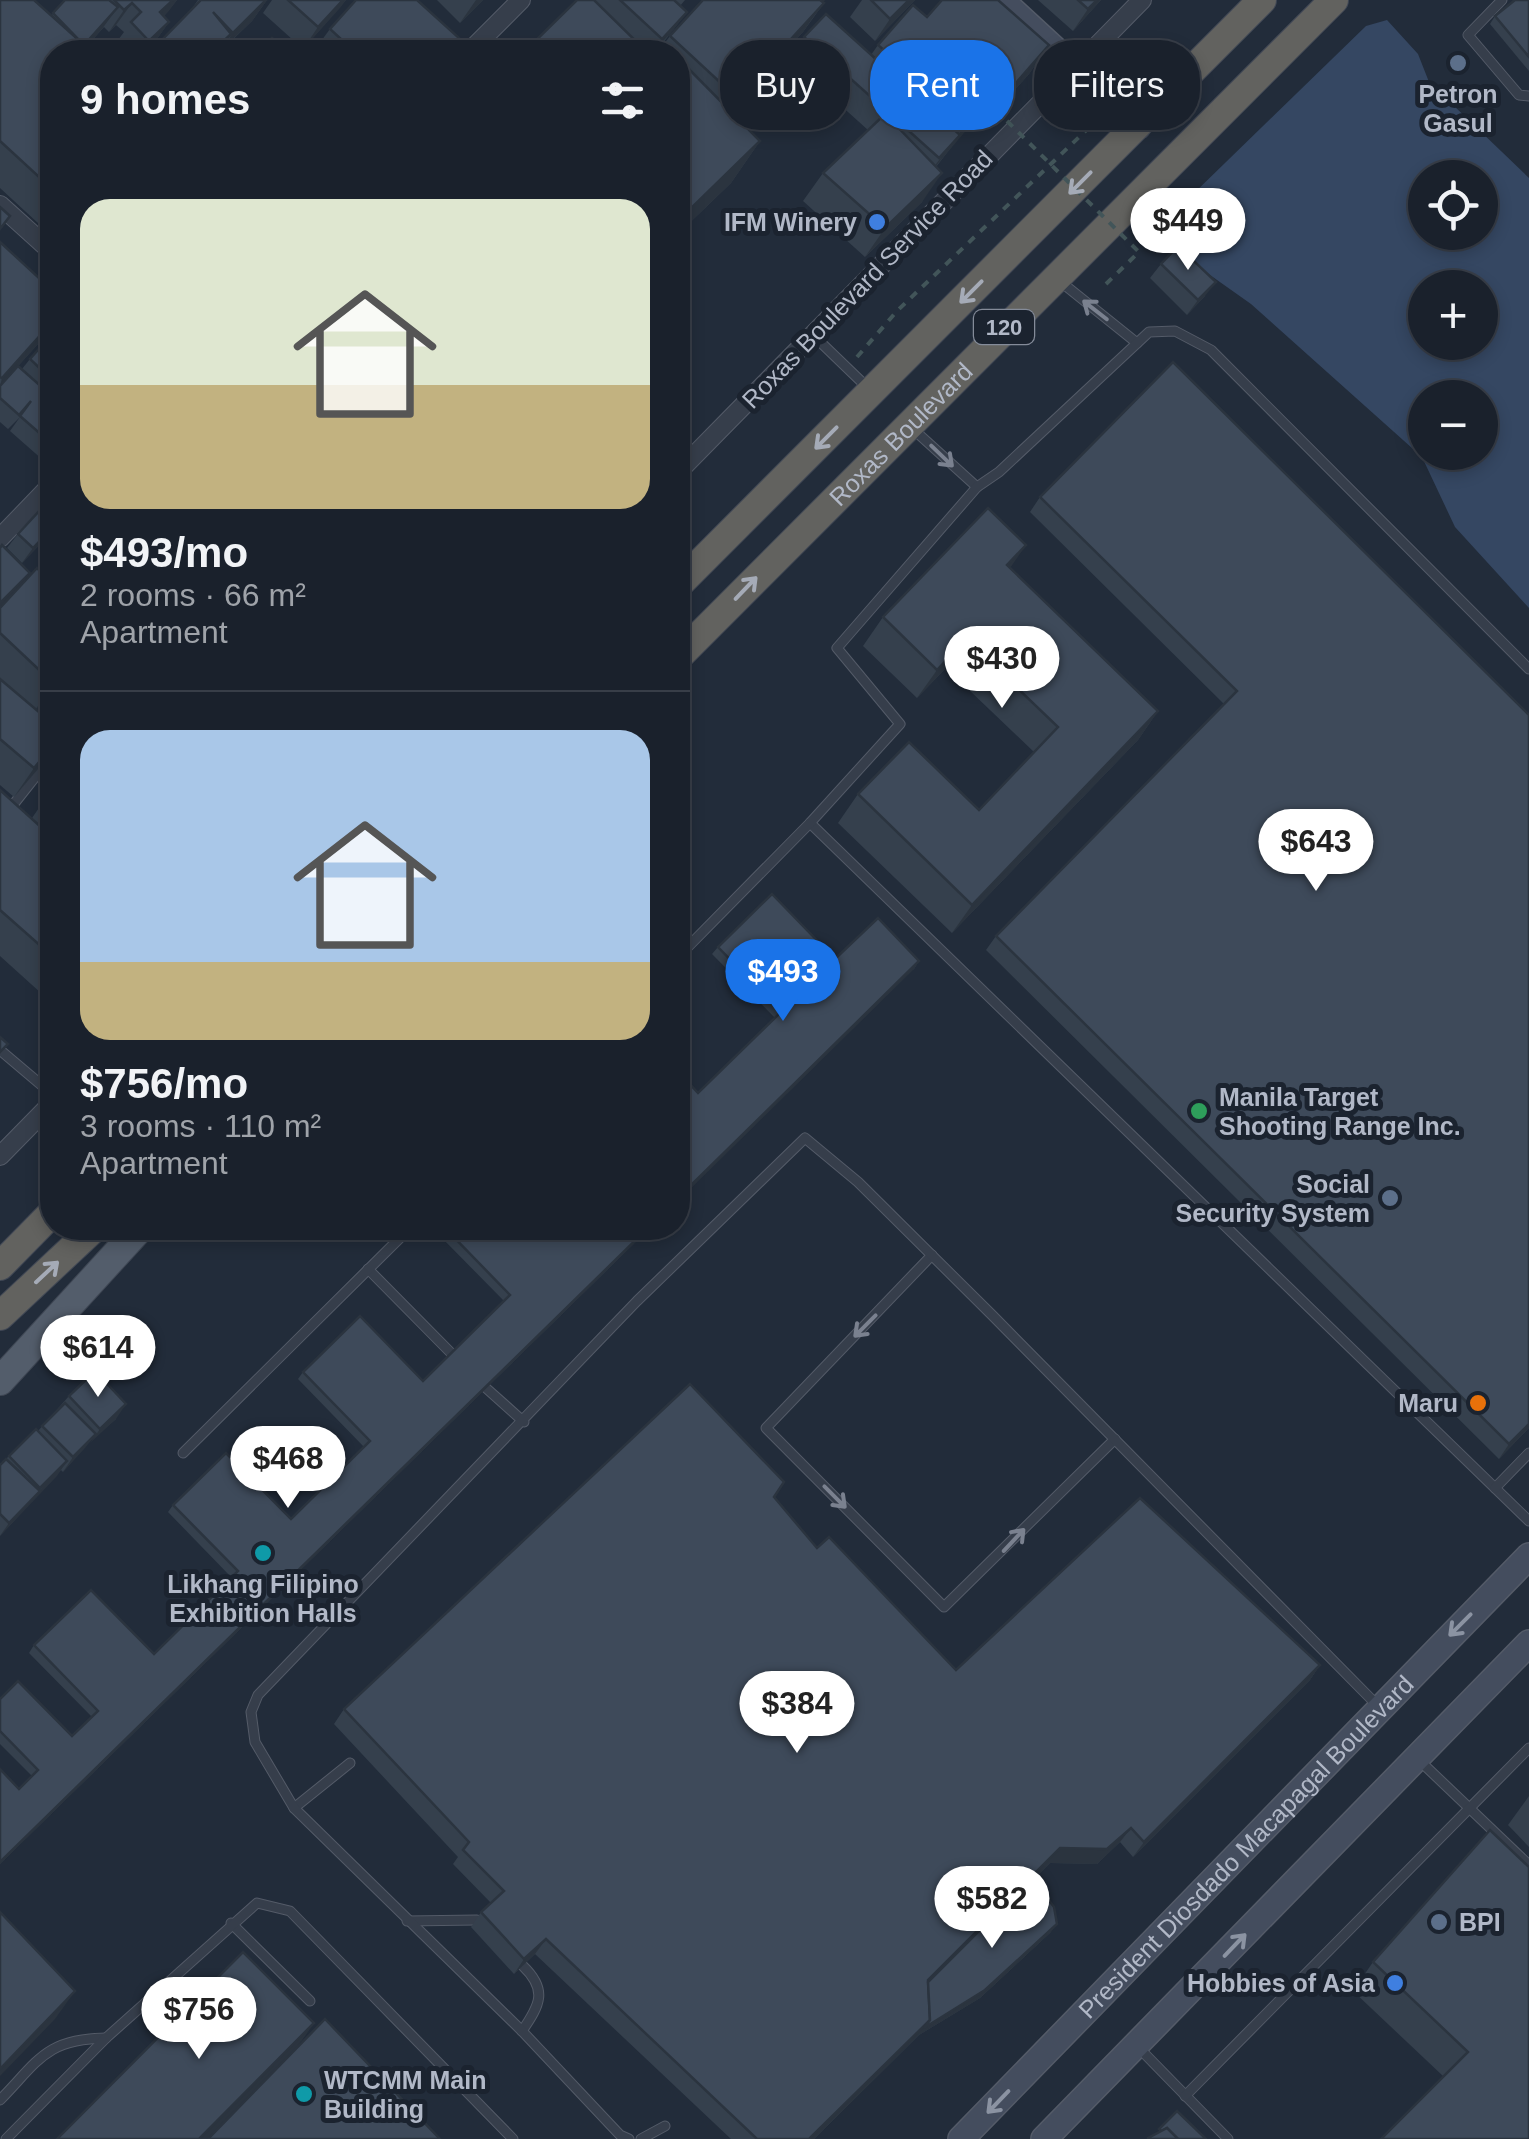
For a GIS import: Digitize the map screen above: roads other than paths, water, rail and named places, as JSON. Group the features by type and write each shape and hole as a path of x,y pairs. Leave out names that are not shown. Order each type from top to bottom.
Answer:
{"highway":[{"name":"Roxas Boulevard","path":"690,645 1054,276 1334,0"},
{"name":"Roxas Boulevard","path":"1200,57 1248,4"},
{"name":"Roxas Boulevard","path":"690,572 1134,130"},
{"path":"0,1266 40,1225"},
{"path":"0,1316 81,1240"}],"main road":[{"path":"1001,0 1045,40"},
{"path":"0,1381 129,1240"},
{"name":"President Diosdado Macapagal Boulevard","path":"961,2139 1529,1556"},
{"path":"1044,2139 1529,1643"}],"street":[{"path":"481,40 521,0"},
{"name":"Roxas Boulevard Service Road","path":"1101,40 1142,0"},
{"name":"Roxas Boulevard Service Road","path":"690,460 1034,107"},
{"path":"0,206 40,241"},
{"path":"0,538 40,496"},
{"path":"0,1156 40,1115"}],"lane":[{"path":"1502,0 1468,35 1519,95 1529,96"},
{"path":"1054,276 1137,342"},
{"path":"690,945 810,823 900,724 837,648 977,487 1000,472 1149,332 1162,329 1194,338 1212,350 1529,670"},
{"path":"813,335 872,392"},
{"path":"907,424 977,487"},
{"path":"36,744 40,747"},
{"path":"19,823 4,809 40,770"},
{"path":"810,823 1529,1521"},
{"path":"0,1050 40,1084"},
{"path":"629,2139 620,2135 522,2031 294,1808 255,1742 252,1712 258,1695 637,1301 805,1138 932,1255 1379,1707"},
{"path":"184,1453 398,1240"},
{"path":"932,1255 766,1428 902,1566 944,1607 1114,1439"},
{"path":"368,1269 452,1354"},
{"path":"486,1388 524,1422"},
{"path":"1494,1488 1529,1453"},
{"path":"1185,2096 1529,1748"},
{"path":"1418,1759 1529,1865"},
{"path":"294,1808 350,1763"},
{"path":"6,2139 106,2038 231,1923 257,1904 290,1912 513,2139"},
{"path":"407,1921 477,1920"},
{"path":"231,1923 310,2001"},
{"path":"522,2031 540,2005 541,1991 523,1966"},
{"path":"0,2100 47,2051 69,2038 106,2038"},
{"path":"1136,2045 1228,2139"},
{"path":"641,2139 665,2126"}],"water":[{"path":"1387,20 1418,54 1429,82 1529,178 1529,608 1455,527 1428,470 1498,470 1498,380 1408,380 1408,444 1251,304 1152,234 1366,26"}],"place":[{"name":"Petron Gasul","path":"1458,63"},
{"name":"IFM Winery","path":"877,222"},
{"name":"Manila Target Shooting Range Inc.","path":"1199,1111"},
{"name":"Social Security System","path":"1390,1198"},
{"name":"Maru","path":"1478,1403"},
{"name":"Likhang Filipino Exhibition Halls","path":"263,1553"},
{"name":"BPI","path":"1439,1922"},
{"name":"Hobbies of Asia","path":"1395,1983"},
{"name":"WTCMM Main Building","path":"304,2094"}]}
